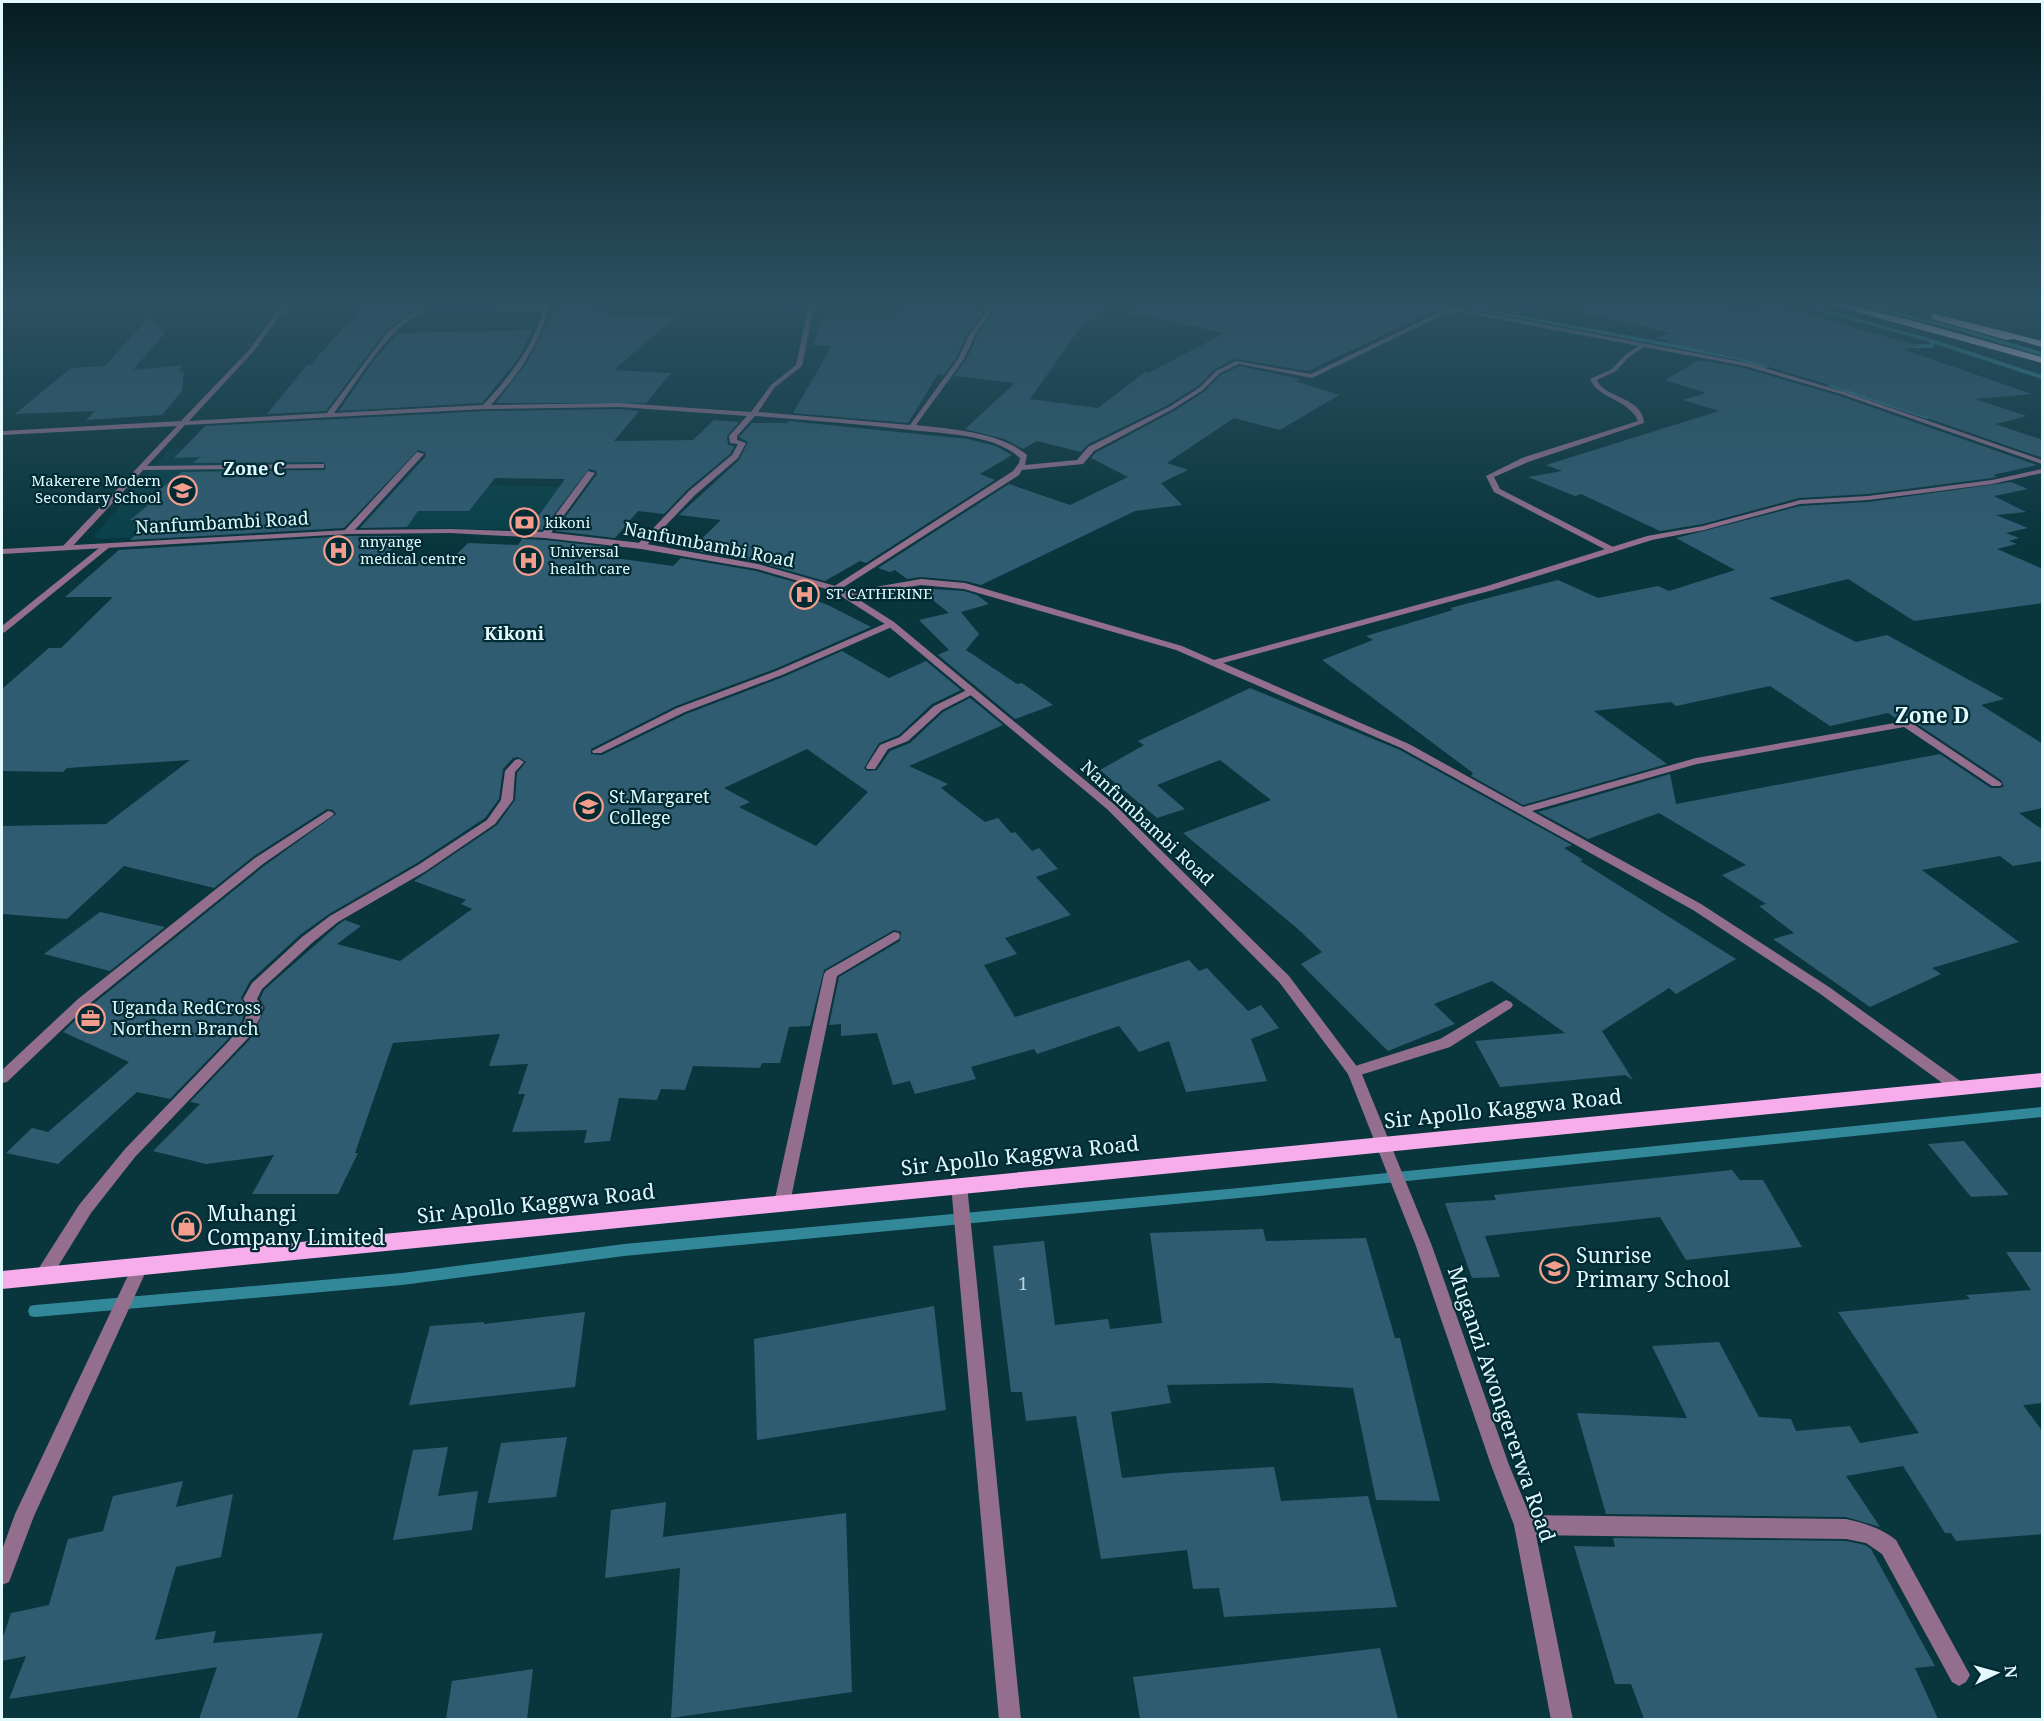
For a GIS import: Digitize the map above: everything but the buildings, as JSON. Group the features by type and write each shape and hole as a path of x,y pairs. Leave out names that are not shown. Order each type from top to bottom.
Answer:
{"main road":[{"name":"Sir Apollo Kaggwa Road","path":"2,1280 2043,1080"}],"street":[{"path":"66,548 144,468 223,381"},
{"path":"330,414 354,381"},
{"path":"485,406 506,381"},
{"path":"641,546 692,493 735,456 742,443 734,441 733,436 779,381"},
{"path":"911,428 944,381"},
{"path":"1020,468 1080,462 1092,448 1171,408 1201,389 1209,381"},
{"path":"1594,381 1596,386 1640,413 1642,422 1525,460 1490,476 1497,490 1612,550"},
{"path":"1807,381 2043,462"},
{"path":"2,433 485,406 638,405 974,435 1005,444 1024,457 1016,473 836,589"},
{"path":"348,532 420,454"},
{"path":"144,468 321,466"},
{"path":"1213,663 1490,588 1650,538 1704,528 1800,502 1921,492 1992,482 2043,471"},
{"path":"545,535 591,472"},
{"name":"Nanfumbambi Road","path":"2,552 348,532 450,531 545,535 641,546 758,567 836,589 891,624 1111,807 1284,979 1354,1072 1384,1145"},
{"path":"2,630 107,546"},
{"path":"846,595 921,582 965,586 1168,645 1405,746 1697,907 1824,990 1960,1089"},
{"path":"597,752 681,710 778,673 891,624"},
{"path":"871,767 884,747 904,739 938,708 971,691"},
{"path":"1520,811 1696,761 1906,724 1996,784"},
{"path":"43,1276 85,1209 130,1153 234,1045 248,1027 256,1011 250,999 257,986 307,939 334,919 422,868 491,822 507,800 510,771 519,762"},
{"path":"2,1078 82,1002 259,861 327,814"},
{"path":"782,1203 831,974 894,936"},
{"path":"1354,1072 1445,1043 1506,1005"},
{"name":"Muganzi Awongererwa Road","path":"1384,1145 1424,1246 1500,1465 1524,1525 1562,1719"},
{"path":"959,1185 1010,1719"},
{"path":"2,1575 25,1514 140,1267"},
{"path":"1524,1525 1846,1529 1865,1532 1878,1537 1889,1548 1959,1674"}],"shaded area":[{"path":"348,442 321,467 242,468 154,537 98,539 94,536 169,449"},
{"path":"513,459 490,485 575,487 543,530 359,527 418,465"}],"waterway":[{"path":"1830,385 1929,418"},
{"path":"35,1311 402,1279 624,1250 1239,1193 2042,1112"}],"place":[{"name":"Makerere Modern Secondary School","path":"182,490"},
{"name":"kikoni","path":"524,523"},
{"name":"nnyange medical centre","path":"339,551"},
{"name":"Universal health care","path":"529,561"},
{"name":"ST CATHERINE","path":"805,594"},
{"name":"St.Margaret College","path":"588,807"},
{"name":"Uganda RedCross Northern Branch","path":"91,1018"},
{"name":"Muhangi Company Limited","path":"186,1226"},
{"name":"Sunrise Primary School","path":"1555,1268"}],"district":[{"name":"Zone C","path":"254,469"},
{"name":"Kikoni","path":"514,634"},
{"name":"Zone D","path":"1932,716"}]}
